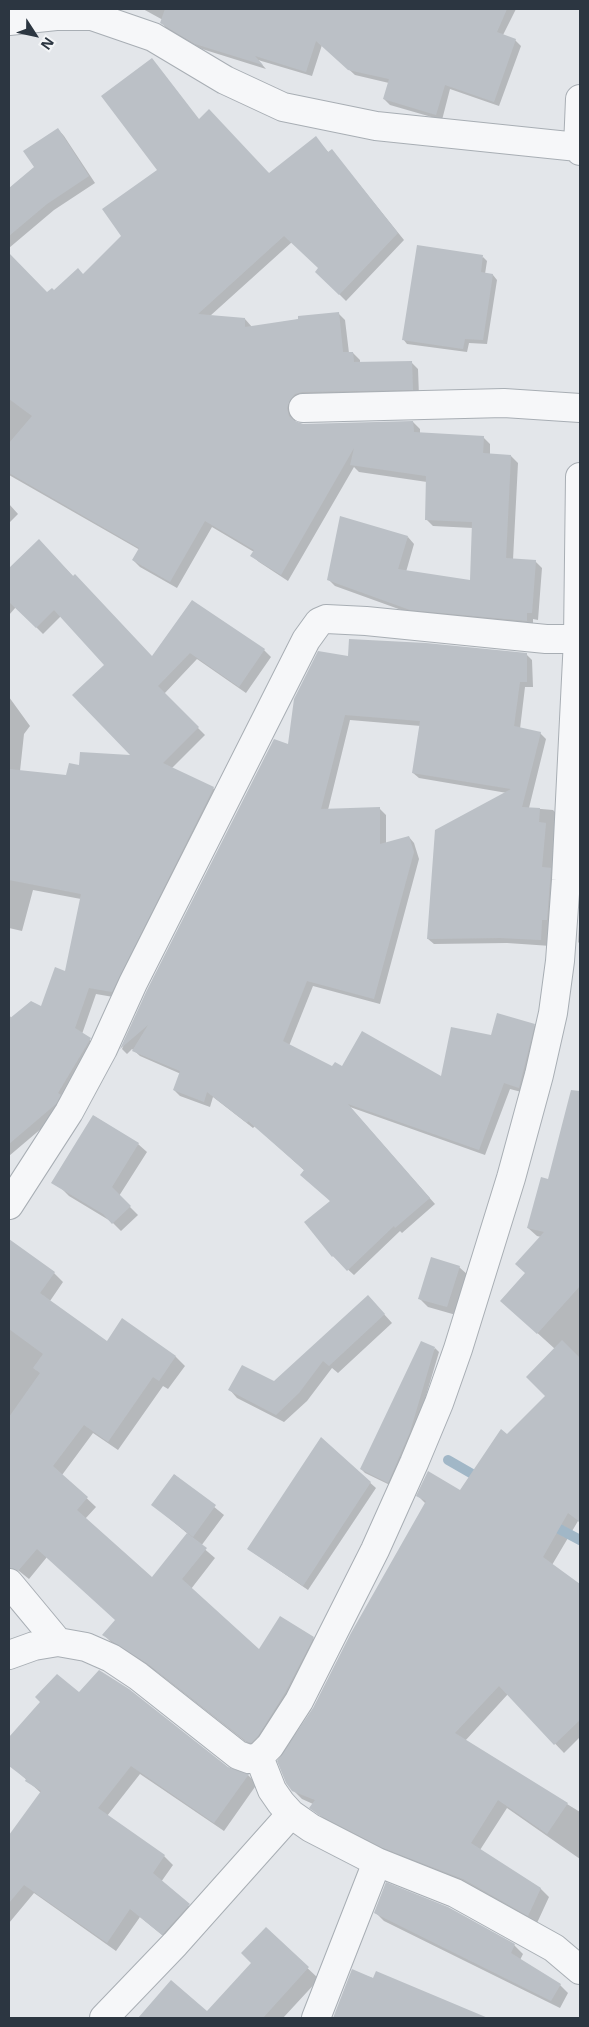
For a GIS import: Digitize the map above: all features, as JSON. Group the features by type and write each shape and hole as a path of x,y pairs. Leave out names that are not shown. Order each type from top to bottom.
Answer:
{"street":[{"path":"9,21 56,16 92,16 153,37 225,80 284,107 376,126 579,149 580,99"},
{"path":"303,408 504,403 580,408"},
{"path":"9,1655 34,1646 58,1642 86,1647 111,1658 138,1676 238,1755 249,1759 259,1757 270,1746 299,1701 375,1550 439,1403 458,1349 510,1178 553,1013 560,961 566,880 578,638 580,477"},
{"path":"9,1205 69,1112 103,1049 150,949 312,629 319,622 326,619 546,639 578,638"},
{"path":"9,1583 58,1642"},
{"path":"259,1757 272,1790 291,1814 311,1828 376,1862 455,1894 554,1948 580,1970"},
{"path":"104,2018 175,1944 291,1814"},
{"path":"316,2018 376,1862"}],"building":[{"path":"165,9 507,9 497,32 516,39 494,102 445,85 436,115 383,99 389,79 348,70 316,41 306,72 255,56 263,65 195,44 160,23"},
{"path":"152,58 199,119 209,109 269,173 316,136 328,152 332,149 398,233 339,295 315,272 318,268 284,236 198,314 245,318 245,327 298,319 298,316 339,312 343,352 353,352 354,362 412,361 413,390 302,392 295,394 290,400 287,408 289,416 303,424 413,421 414,432 484,436 483,453 511,455 506,558 536,560 532,613 527,613 527,621 410,610 327,580 340,516 408,536 398,569 470,580 472,522 425,520 426,476 350,465 354,448 281,575 250,556 254,550 205,521 170,582 132,560 139,548 9,473 9,443 32,416 9,399 9,253 47,292 52,288 54,290 78,268 83,274 121,236 102,209 157,170 101,96"},
{"path":"58,128 89,176 47,204 9,236 9,188 34,167 23,151"},
{"path":"417,245 483,255 481,272 493,274 483,340 465,339 463,349 402,340"},
{"path":"39,539 73,576 75,574 152,656 192,600 265,649 239,687 190,653 158,686 199,727 163,763 214,787 112,992 89,988 75,1028 91,1038 58,1093 61,1095 56,1104 9,1144 9,1019 31,1001 41,1006 55,967 65,971 81,894 9,880 9,769 66,775 69,763 79,765 80,752 130,755 72,695 104,665 54,610 36,628 9,602 9,568"},
{"path":"349,639 426,643 527,653 527,682 520,682 514,726 541,732 522,807 540,808 539,822 546,823 542,867 551,868 547,920 542,920 541,940 500,938 427,939 435,830 511,789 412,773 420,721 345,715 321,809 380,807 380,844 409,836 414,852 374,999 307,981 283,1041 332,1066 335,1062 342,1066 362,1031 441,1076 451,1027 491,1035 497,1013 535,1024 519,1088 504,1083 479,1150 348,1104 430,1198 395,1228 394,1226 347,1271 332,1257 304,1222 330,1201 300,1175 304,1170 248,1121 247,1123 207,1092 204,1102 173,1090 180,1071 132,1051 148,1025 120,1049 147,990 274,739 288,744 294,699 318,651 348,656"},
{"path":"571,1090 580,1091 580,1286 537,1334 500,1301 525,1273 515,1264 544,1232 527,1228 541,1177 548,1179"},
{"path":"93,1115 139,1143 112,1187 131,1206 112,1224 103,1214 51,1183"},
{"path":"9,1239 55,1272 40,1293 107,1341 122,1318 176,1356 159,1381 153,1377 108,1442 84,1425 53,1466 88,1497 77,1510 152,1577 187,1533 207,1548 182,1579 259,1649 280,1616 314,1637 285,1693 258,1736 251,1743 148,1664 102,1635 115,1620 37,1549 18,1571 9,1568 9,1417 40,1373 33,1368 43,1354 9,1329"},
{"path":"431,1257 460,1266 447,1307 418,1299"},
{"path":"368,1295 385,1314 329,1366 323,1361 299,1393 276,1415 228,1390 242,1365 274,1381"},
{"path":"562,1340 580,1358 580,1522 568,1513 543,1557 580,1584 580,1720 554,1745 499,1686 455,1733 568,1803 547,1834 498,1800 471,1843 541,1888 528,1916 463,1879 383,1848 319,1815 309,1808 315,1800 292,1791 286,1783 277,1761 313,1708 351,1633 426,1501 416,1496 428,1471 460,1490 501,1429 507,1434 545,1396 526,1377"},
{"path":"421,1341 435,1347 410,1432 388,1483 360,1469"},
{"path":"321,1437 371,1482 303,1586 247,1549"},
{"path":"174,1474 216,1505 193,1537 151,1505"},
{"path":"99,1670 129,1689 228,1767 249,1774 214,1823 131,1766 98,1808 165,1855 153,1873 190,1904 162,1935 130,1909 107,1943 24,1885 9,1903 9,1835 41,1791 25,1781 26,1779 9,1766 9,1737 40,1702 35,1697 57,1674 79,1692"},
{"path":"386,1882 448,1907 515,1944 511,1953 561,1984 551,2001 374,1913"},
{"path":"266,1927 309,1967 263,2018 138,2018 171,1980 207,2011 251,1963 241,1953"},
{"path":"352,1969 373,1978 376,1971 488,2018 333,2018"}],"waterway":[{"path":"448,1460 481,1479"},
{"path":"548,1523 580,1540"}]}
